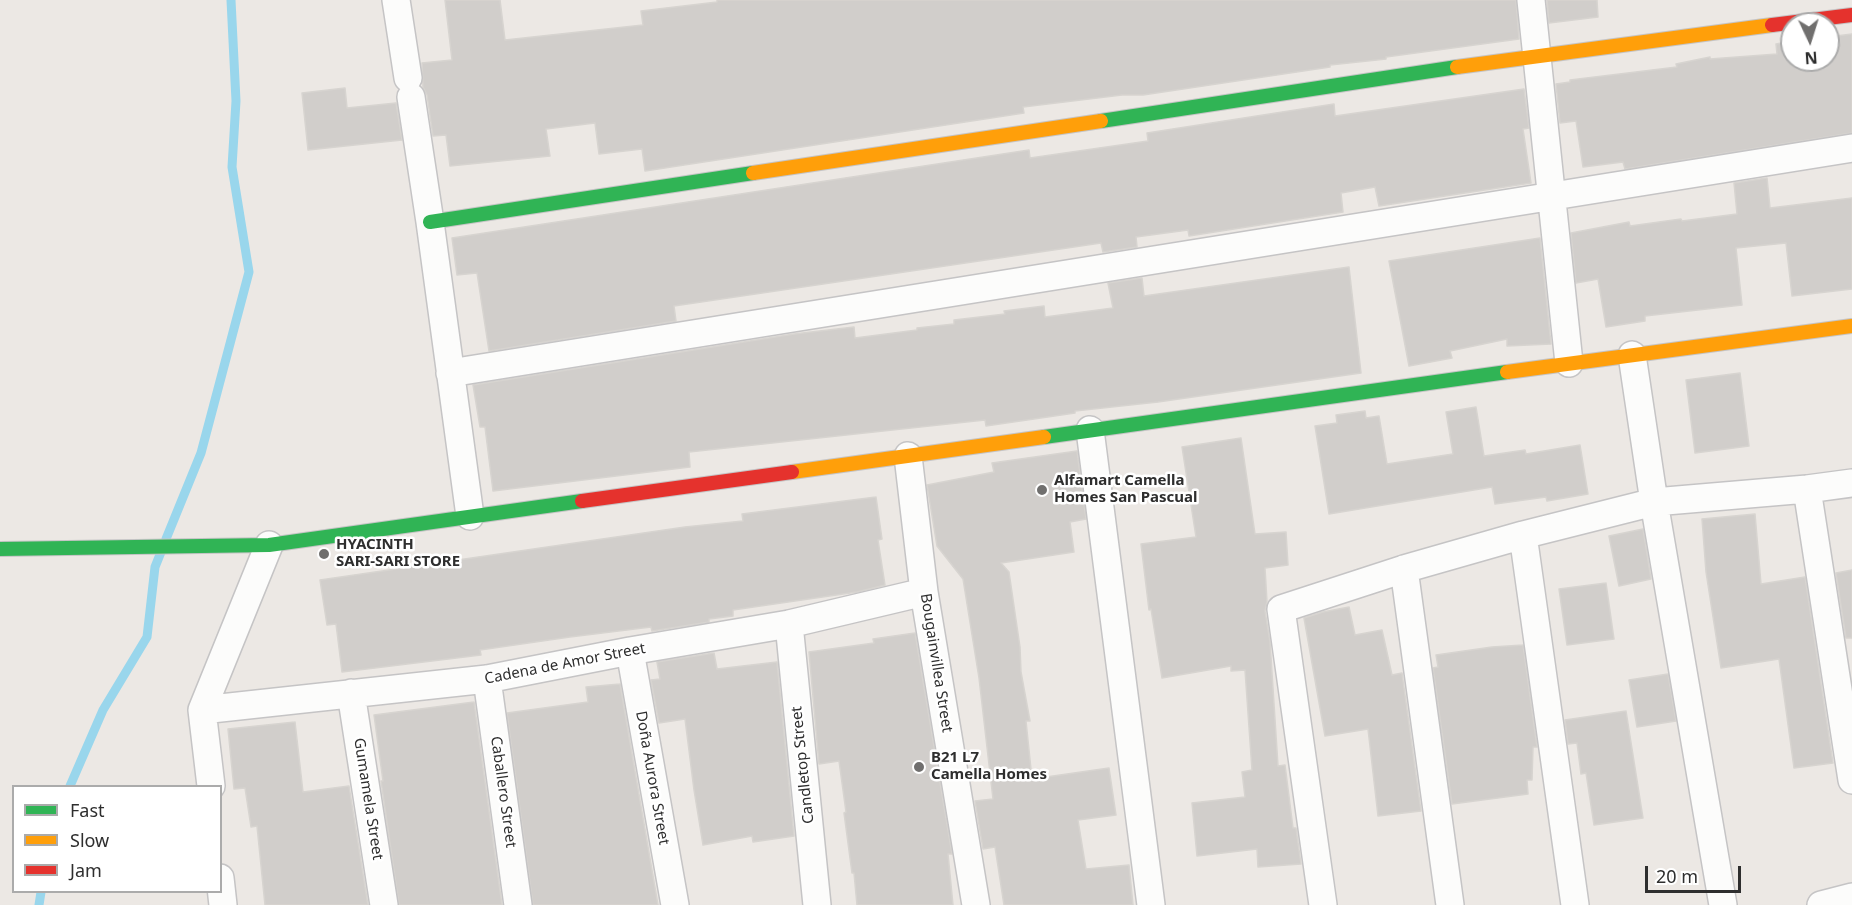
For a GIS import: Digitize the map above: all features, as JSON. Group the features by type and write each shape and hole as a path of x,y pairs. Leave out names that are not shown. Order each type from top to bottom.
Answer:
{"street":[{"path":"396,0 430,222 470,516"},
{"path":"1531,0 1569,363"},
{"path":"430,222 1536,55 1852,15"},
{"path":"450,373 1852,148"},
{"path":"7,549 269,545 1569,363 1852,326"},
{"path":"1632,355 1654,502 1723,905"},
{"path":"1090,430 1151,905"},
{"name":"Bougainvillea Street","path":"908,456 924,592 976,905"},
{"path":"1323,905 1281,609 1404,569 1522,535 1654,502 1852,483"},
{"path":"1807,489 1852,780"},
{"path":"1522,535 1575,905"},
{"path":"211,785 202,710 269,545"},
{"path":"1404,569 1450,905"},
{"name":"Cadena de Amor Street","path":"202,710 487,679 630,651 789,624 924,592"},
{"name":"Candletop Street","path":"789,624 817,905"},
{"name":"Doña Aurora Street","path":"630,651 675,905"},
{"name":"Caballero Street","path":"487,679 518,905"},
{"name":"Gumamela Street","path":"351,693 384,905"},
{"path":"1821,905 1852,897"}],"building":[{"path":"445,0 500,0 505,40 643,25 641,11 717,2 717,0 1516,0 1519,39 1330,65 1330,67 1143,95 1122,95 1023,107 1024,113 645,171 642,149 599,154 595,123 546,129 550,156 450,166 446,135 433,136 427,95 423,87 422,63 452,60"},
{"path":"1547,0 1597,0 1598,17 1549,23"},
{"path":"1852,34 1852,133 1625,169 1623,162 1583,167 1576,121 1560,123 1556,84 1570,82 1570,80 1677,67 1676,64 1710,57 1710,59 1777,54 1776,44 1780,43 1780,72 1840,72 1840,36"},
{"path":"345,88 347,108 396,103 402,140 308,150 302,93"},
{"path":"1524,89 1529,128 1523,129 1531,183 1379,206 1375,187 1341,193 1343,212 1189,236 1188,230 1136,237 1137,247 1103,252 1101,243 674,306 676,321 489,351 477,273 457,275 452,238 1029,150 1030,158 1148,141 1147,133 1334,104 1335,116"},
{"path":"1767,178 1770,208 1852,198 1852,289 1792,296 1786,243 1736,248 1742,305 1645,316 1645,321 1606,327 1598,279 1576,283 1571,233 1629,222 1630,226 1737,214 1734,183"},
{"path":"1540,238 1551,344 1507,346 1507,339 1450,351 1452,358 1409,366 1389,261"},
{"path":"1349,267 1361,373 1158,402 1075,411 1075,413 986,426 985,420 689,452 690,467 493,491 485,427 480,427 473,385 794,334 854,327 855,338 954,324 954,320 1005,314 1004,311 1044,306 1045,317 1113,308 1108,283 1142,278 1144,296"},
{"path":"1740,373 1749,446 1695,453 1686,380"},
{"path":"1476,407 1484,456 1525,450 1526,454 1580,445 1588,494 1547,501 1546,497 1495,504 1492,487 1329,514 1315,426 1337,423 1336,415 1365,411 1366,418 1379,416 1387,464 1453,454 1446,412"},
{"path":"1241,438 1255,534 1286,532 1288,565 1265,568 1267,602 1265,611 1270,642 1278,766 1285,765 1293,828 1296,828 1301,864 1258,867 1257,849 1197,856 1192,803 1245,797 1242,772 1252,770 1245,670 1231,671 1231,666 1162,678 1151,609 1149,610 1141,544 1196,537 1182,447"},
{"path":"1077,451 1086,519 1070,522 1074,552 1001,563 1009,572 1020,647 1021,672 1030,721 1026,721 1032,779 1109,768 1116,815 1078,820 1086,869 1129,865 1133,905 1004,905 995,847 983,849 975,801 993,799 979,678 963,579 937,546 927,485 994,472 992,463"},
{"path":"876,497 882,539 878,540 885,585 857,592 733,610 733,616 652,631 651,627 570,637 480,650 481,655 342,672 336,624 327,625 320,580 685,527 743,521 742,514"},
{"path":"1755,514 1761,584 1805,577 1833,763 1794,768 1779,659 1721,668 1706,572 1702,519"},
{"path":"1643,529 1651,579 1619,586 1609,536"},
{"path":"1852,570 1852,638 1846,638 1836,573"},
{"path":"1606,583 1614,639 1567,645 1559,589"},
{"path":"1349,607 1355,635 1382,630 1392,675 1402,673 1421,811 1378,816 1368,729 1325,736 1304,618"},
{"path":"915,633 952,854 948,854 953,905 857,905 839,761 819,764 809,652 874,643 873,639"},
{"path":"1523,645 1537,747 1533,747 1532,780 1527,780 1528,794 1452,804 1433,668 1438,667 1436,655"},
{"path":"714,653 717,669 777,662 794,836 753,842 752,836 703,845 685,719 659,723 651,680 660,679 657,662"},
{"path":"1668,674 1676,721 1637,727 1629,680"},
{"path":"620,684 658,905 533,905 507,713 588,702 586,687"},
{"path":"474,702 502,905 399,905 374,715"},
{"path":"1626,711 1643,818 1594,825 1586,773 1581,774 1577,743 1568,744 1565,720"},
{"path":"295,722 303,792 349,786 368,905 265,905 257,826 251,827 245,788 234,789 228,729"}],"waterway":[{"path":"166,539 201,453 249,272 232,167 236,101 231,0"},
{"path":"70,785 103,710 147,637 155,567 161,552"},
{"path":"39,905 41,893"}],"traffic: fast":[{"path":"1101,121 1457,67"},
{"path":"430,222 753,173"},
{"path":"1044,437 1507,372"},
{"path":"0,549 269,545 582,501"}],"traffic: slow":[{"path":"1457,67 1772,25"},
{"path":"753,173 1101,121"},
{"path":"1507,372 1852,326"},
{"path":"792,472 1044,437"}],"traffic: jam":[{"path":"1772,25 1852,15"},
{"path":"582,501 792,472"}],"place":[{"name":"Alfamart Camella Homes San Pascual","path":"1042,490"},
{"name":"HYACINTH SARI-SARI STORE","path":"324,554"},
{"name":"B21 L7 Camella Homes","path":"919,767"}]}
